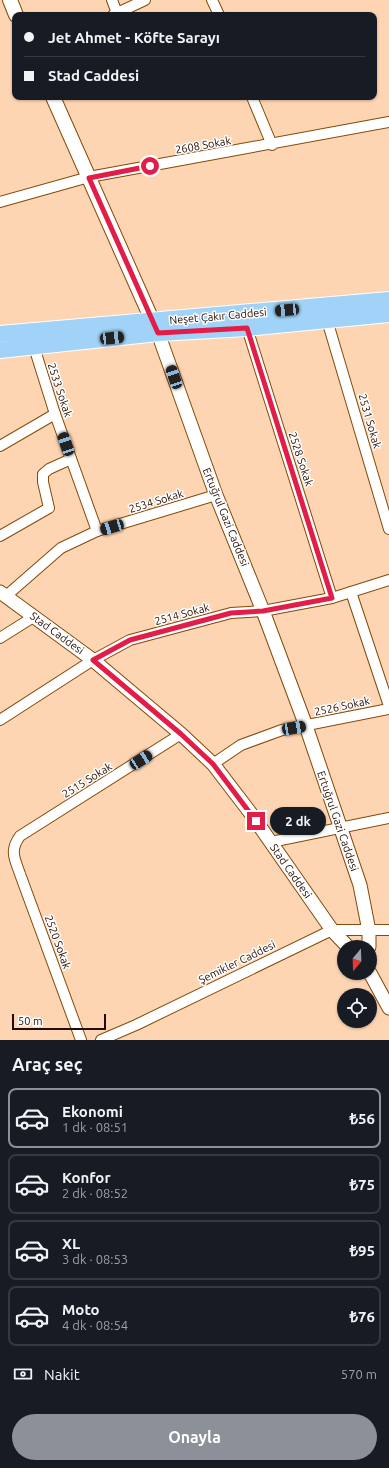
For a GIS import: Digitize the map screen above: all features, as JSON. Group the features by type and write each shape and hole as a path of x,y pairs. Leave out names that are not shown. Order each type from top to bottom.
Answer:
{"main road":[{"path":"10,0 15,12"},
{"name":"Ertuğrul Gazi Caddesi","path":"54,100 156,328"},
{"name":"Neşet Çakır Caddesi","path":"0,350 34,347 156,328 389,300"},
{"name":"Neşet Çakır Caddesi","path":"0,334 156,328 247,328 389,314"}],"street":[{"path":"112,0 115,12"},
{"path":"119,12 145,0"},
{"path":"212,0 218,12"},
{"path":"253,100 272,145"},
{"name":"2608 Sokak","path":"0,202 89,178 389,122"},
{"name":"2531 Sokak","path":"327,320 389,529"},
{"name":"Ertuğrul Gazi Caddesi","path":"156,328 216,495 263,611 306,726 360,885 369,931 369,940"},
{"name":"2528 Sokak","path":"247,328 332,598"},
{"name":"2533 Sokak","path":"34,347 55,414 97,531"},
{"path":"0,446 55,414"},
{"path":"0,536 49,508 43,482 43,474 49,469 71,459"},
{"name":"2534 Sokak","path":"3,594 61,548 97,531 216,495"},
{"name":"2514 Sokak","path":"0,720 93,660 130,640 231,613 263,611 332,598 389,580"},
{"path":"351,592 389,707"},
{"name":"Stad Caddesi","path":"3,594 93,660 181,734 213,764 249,811 332,930 341,940"},
{"path":"0,638 35,616"},
{"name":"2526 Sokak","path":"213,764 241,745 282,730 389,707"},
{"name":"2515 Sokak","path":"13,852 14,844 20,836 181,734"},
{"path":"271,842 389,818"},
{"name":"2520 Sokak","path":"13,852 81,1040"},
{"name":"Şemikler Caddesi","path":"101,1040 136,1025 332,930 389,930"},
{"path":"374,980 389,1008"}],"route":[{"path":"150,166 89,178 158,333 247,328 332,598 263,611 231,613 130,640 93,660 181,734 213,764 256,821"}]}
